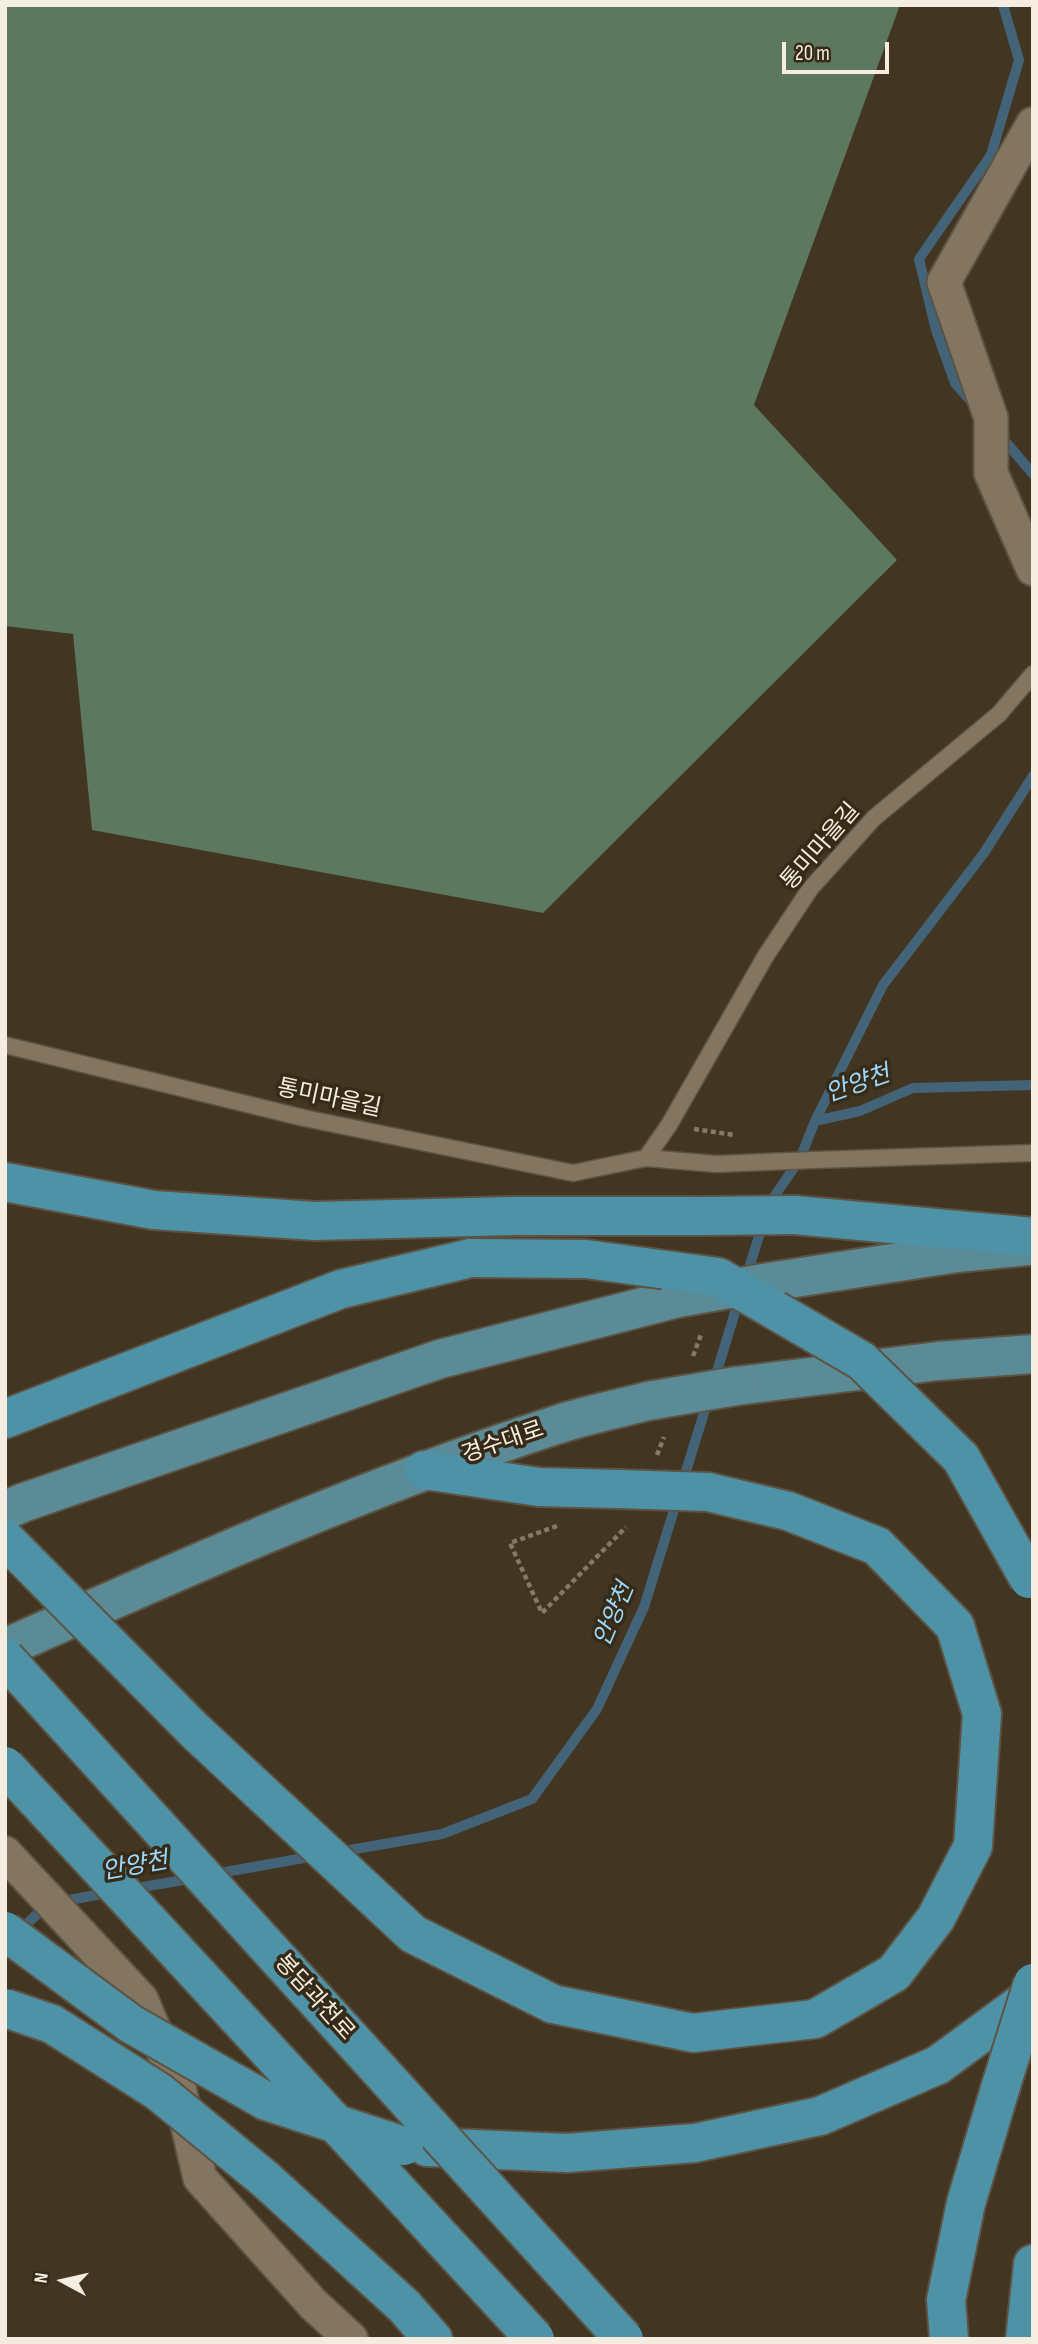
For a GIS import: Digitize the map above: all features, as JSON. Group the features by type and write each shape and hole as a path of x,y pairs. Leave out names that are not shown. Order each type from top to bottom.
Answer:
{"highway":[{"path":"5,1182 154,1210 316,1221 512,1216 795,1215 1033,1237"},
{"path":"5,1419 341,1290 471,1258 586,1259 718,1277 862,1361 961,1458 1031,1586"},
{"path":"5,1539 195,1731 413,1934 553,2004 693,2033 815,2019 894,1973 936,1918 973,1846 982,1714 955,1626 877,1546 788,1511 708,1492 539,1488 425,1470"},
{"name":"봉담과천로","path":"5,1658 624,2339"},
{"path":"5,1766 535,2339"},
{"path":"5,1931 131,2024 266,2101 404,2146 567,2153 695,2143 820,2116 939,2065 1033,1995"},
{"path":"949,2339 946,2300 966,2203 1033,1983"},
{"path":"5,2008 52,2024 159,2092 265,2179 404,2306 433,2339"},
{"path":"1025,2339 1033,2264"}],"main road":[{"path":"5,1511 440,1360 678,1298 957,1253 1033,1245"},
{"name":"경수대로","path":"5,1648 158,1579 425,1470 559,1424 648,1401 736,1386 938,1361 1033,1354"}],"street":[{"path":"1033,124 944,282 991,418 991,473 1033,569"},
{"path":"5,1853 141,1999 179,2088 200,2178 313,2304 351,2339"}],"lane":[{"name":"통미마을길","path":"646,1158 669,1125 765,957 810,889 874,818 999,714 1033,674"},
{"name":"통미마을길","path":"5,1045 304,1118 573,1173 646,1158 716,1164 1033,1153"}],"green space":[{"path":"5,5 900,5 754,405 897,560 543,913 92,830 73,634 5,626"}],"waterway":[{"path":"975,406 955,383 936,330 919,259 991,155 1019,60 1003,5"},
{"path":"999,434 1033,474"},
{"path":"815,1121 883,985 984,853 1033,776"},
{"name":"안양천","path":"767,1207 800,1159 815,1121 860,1111 913,1088 1033,1085"},
{"name":"안양천","path":"746,1278 763,1223"},
{"name":"안양천","path":"714,1381 740,1296"},
{"name":"안양천","path":"338,1852 442,1834 532,1799 597,1709 644,1607 708,1400"},
{"name":"안양천","path":"214,1874 315,1856"},
{"name":"안양천","path":"131,1889 195,1878"},
{"name":"안양천","path":"18,1932 48,1904 112,1892"}]}
